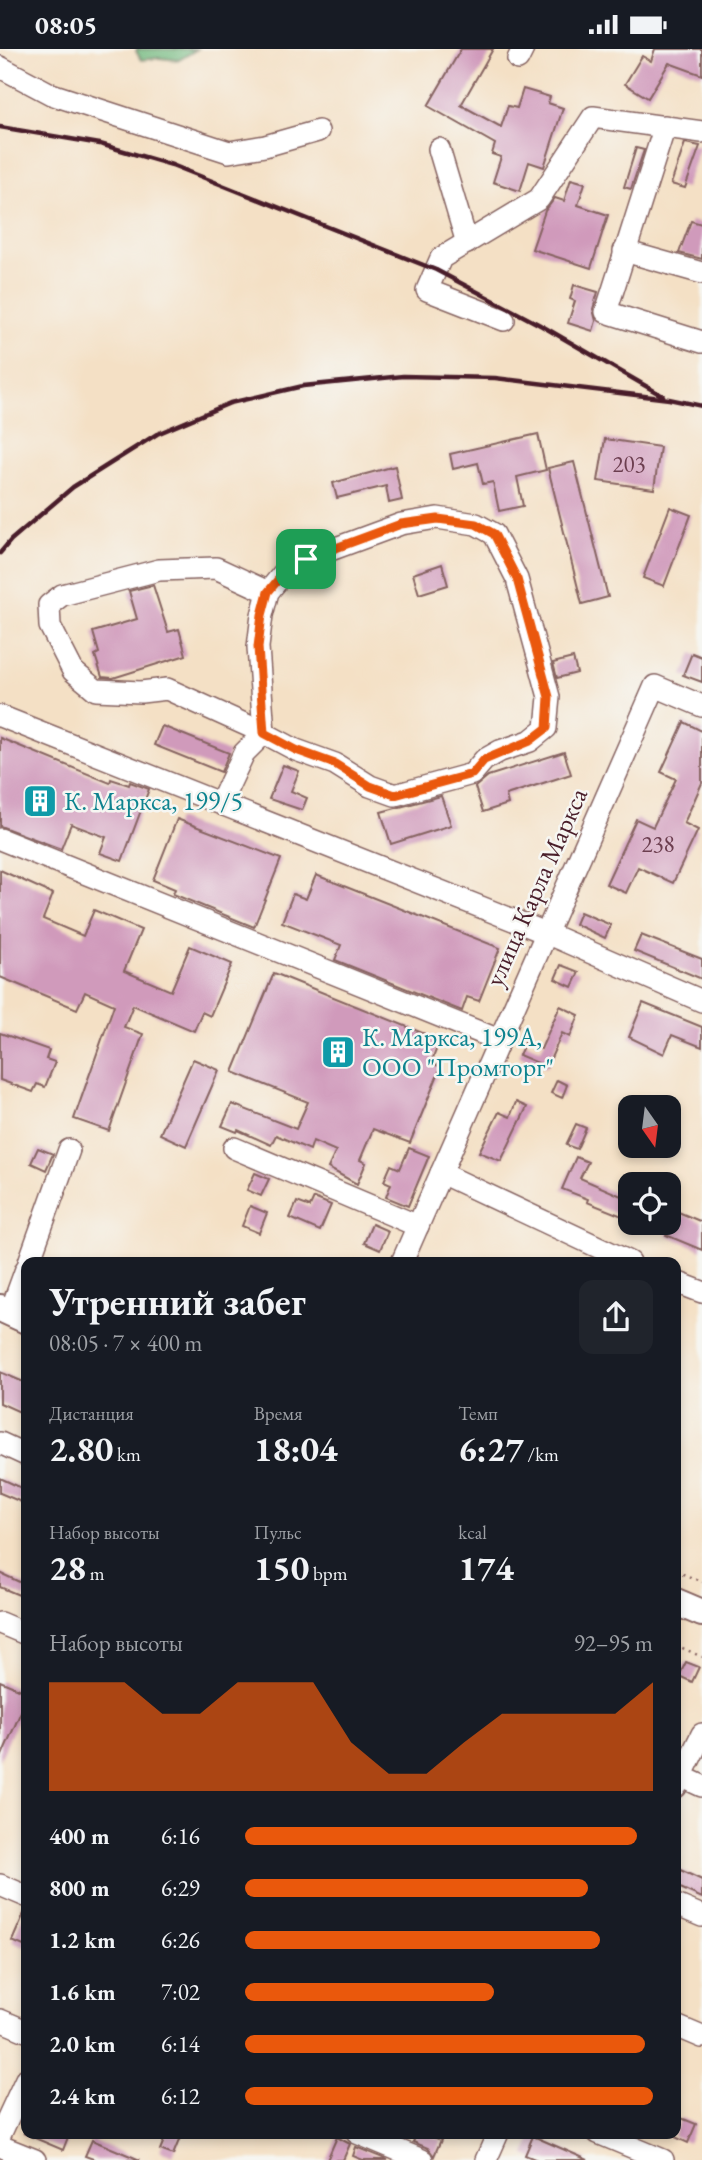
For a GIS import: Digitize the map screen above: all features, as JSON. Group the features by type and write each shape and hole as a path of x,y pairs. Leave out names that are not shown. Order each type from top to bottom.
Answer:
{"main road":[{"path":"681,1604 702,1613"}],"street":[{"path":"0,67 51,95 229,152 265,146 318,131"},
{"path":"504,320 427,290 441,258 539,199 593,117 702,132"},
{"path":"664,126 606,312 702,342"},
{"path":"439,149 467,243"},
{"path":"624,251 702,273"},
{"path":"221,802 244,753 264,733 258,647 268,592 286,570 306,559 401,524 438,519 476,524 494,534 517,579 549,697 547,728 530,741 484,760 472,774 395,795 370,786 335,764 296,750 264,733 167,689 141,692 96,690 73,671 50,626 49,605 62,595 159,570 216,568 268,592"},
{"name":"улица Карла Маркса","path":"404,1257 655,685 702,706"},
{"path":"0,716 546,933 702,1001"},
{"path":"0,839 499,1040"},
{"path":"234,1148 418,1226"},
{"path":"31,1257 69,1150"},
{"path":"441,1173 619,1257"},
{"path":"681,1284 702,1292"},
{"path":"12,1313 21,1285"},
{"path":"0,1443 21,1453"},
{"path":"0,1623 21,1632"},
{"path":"681,1772 702,1734"},
{"path":"681,1780 702,1786"},
{"path":"0,1885 21,1894"},
{"path":"681,1907 702,1916"},
{"path":"0,2020 21,2029"},
{"path":"681,2028 702,2037"},
{"path":"0,2136 21,2090"},
{"path":"371,2139 422,2160"},
{"path":"486,2160 495,2139"},
{"path":"612,2139 663,2160"},
{"path":"0,2146 35,2160"}],"path":[{"path":"681,1573 702,1582"},
{"path":"681,1647 702,1657"}],"green space":[{"path":"137,49 197,49 179,60 141,60"}],"building":[{"path":"461,49 493,49 461,105 501,127 508,106 517,108 523,89 550,97 548,103 563,108 544,167 529,162 520,191 493,182 501,157 492,154 495,144 428,106"},
{"path":"655,49 702,49 702,75 669,63 648,98 625,84 642,56 651,61"},
{"path":"685,143 700,146 685,188 671,184"},
{"path":"636,148 644,150 631,189 624,187"},
{"path":"571,179 585,183 578,205 608,215 591,268 532,249 545,211 555,198 564,201"},
{"path":"691,221 702,224 702,259 679,253"},
{"path":"574,285 598,292 593,309 596,321 593,331 568,323 575,301 570,299"},
{"path":"538,434 546,470 517,477 523,506 499,511 493,482 483,484 478,463 453,469 450,454"},
{"path":"605,439 660,447 654,489 598,481"},
{"path":"574,462 608,597 582,604 548,468"},
{"path":"395,466 402,500 389,503 386,486 337,498 333,483"},
{"path":"670,507 691,515 664,586 643,578"},
{"path":"442,564 448,585 419,594 413,574"},
{"path":"153,585 168,632 179,629 186,655 113,678 102,677 95,655 99,653 93,632 137,619 129,591"},
{"path":"692,653 702,657 702,682 683,675"},
{"path":"573,658 577,673 557,678 553,663"},
{"path":"684,722 702,731 702,783 684,823 698,830 673,883 638,867 626,893 606,884 636,819 653,827 676,779 661,772"},
{"path":"162,726 229,753 221,772 154,745"},
{"name":"К. Маркса, 199/5","path":"0,738 110,783 111,779 149,789 122,861 100,853 106,837 71,824 61,849 0,826"},
{"path":"564,752 571,774 506,795 508,804 483,812 475,787 488,776"},
{"path":"283,765 299,771 291,791 307,798 302,810 269,799"},
{"path":"441,796 451,825 391,844 381,812"},
{"path":"177,819 281,859 254,927 173,894 175,889 153,880"},
{"path":"0,870 53,894 43,919 83,936 94,910 141,930 124,971 171,991 190,946 232,964 210,1016 202,1012 194,1031 133,1005 124,1027 143,1034 109,1131 74,1119 114,1005 85,992 77,1009 0,977"},
{"path":"316,875 500,948 479,1001 467,997 462,1011 335,960 341,945 282,922 293,894 306,899"},
{"path":"580,912 611,925 605,938 575,924"},
{"path":"641,935 702,959 702,979 634,951"},
{"path":"561,965 579,972 572,987 555,979"},
{"name":"К. Маркса, 199А, ООО \"Промторг\"","path":"274,973 440,1040 431,1063 441,1067 410,1143 373,1129 360,1160 366,1163 357,1184 328,1168 336,1151 313,1141 310,1150 276,1135 271,1145 222,1126 232,1104 296,1129 308,1102 233,1072"},
{"path":"643,1003 702,1027 702,1047 672,1035 664,1054 629,1037"},
{"path":"560,1006 579,1015 570,1037 562,1033 547,1067 519,1055 525,1042 541,1049"},
{"path":"0,1033 49,1050 46,1059 55,1062 45,1087 37,1084 33,1092 0,1080"},
{"path":"193,1059 219,1070 186,1146 160,1134"},
{"path":"557,1080 567,1085 562,1098 551,1093"},
{"path":"516,1102 527,1107 501,1161 479,1152 499,1112 510,1117"},
{"path":"576,1124 586,1128 577,1149 566,1145"},
{"path":"38,1148 53,1154 46,1170 31,1163"},
{"path":"409,1148 429,1156 408,1206 386,1197 391,1184 384,1181 391,1165 400,1169"},
{"path":"576,1157 588,1162 580,1178 618,1195 618,1214 587,1202 588,1199 562,1189"},
{"path":"255,1173 269,1179 261,1196 247,1190"},
{"path":"314,1198 331,1205 320,1231 290,1218 297,1202 310,1207"},
{"path":"250,1206 267,1213 259,1233 242,1226"},
{"path":"681,1213 702,1222 702,1250 666,1235 681,1235"},
{"path":"372,1224 388,1231 380,1250 364,1243"},
{"path":"0,1372 21,1381 21,1413 0,1403"},
{"path":"0,1478 21,1488 21,1502 0,1493"},
{"path":"0,1573 21,1583 21,1596 0,1587"},
{"path":"686,1662 699,1667 692,1682 681,1677"},
{"path":"0,1681 21,1690 21,1712 0,1760"},
{"path":"681,1870 702,1880 702,1898 681,1888"},
{"path":"21,1920 21,1945 12,1941"},
{"path":"681,2118 696,2124 688,2143 679,2139"},
{"path":"37,2139 67,2139 63,2150"},
{"path":"165,2139 180,2139 173,2155 160,2150"},
{"path":"336,2139 350,2144 343,2160 327,2160"},
{"path":"414,2139 441,2140 434,2156 428,2148 413,2142"},
{"path":"532,2139 540,2139 588,2160 537,2160 525,2155"},
{"path":"92,2140 140,2160 96,2160 85,2156"},
{"path":"356,2147 388,2160 363,2160 353,2156"}],"railway":[{"path":"0,127 100,144 172,165 436,270 542,326 663,396"},
{"path":"0,553 11,540 73,487 157,434 230,403 303,386 403,376 495,378 669,399 702,406"}],"place":[{"name":"К. Маркса, 199/5","path":"40,801"},
{"name":"К. Маркса, 199А, ООО \"Промторг\"","path":"338,1052"}],"route":[{"path":"438,519 476,524 494,534 517,579 549,697 547,728 530,741 500,751 484,760 472,774 395,795 370,786 335,764 296,750 264,733 258,647 262,615 268,592 286,570 306,559 401,524 438,519"}]}
